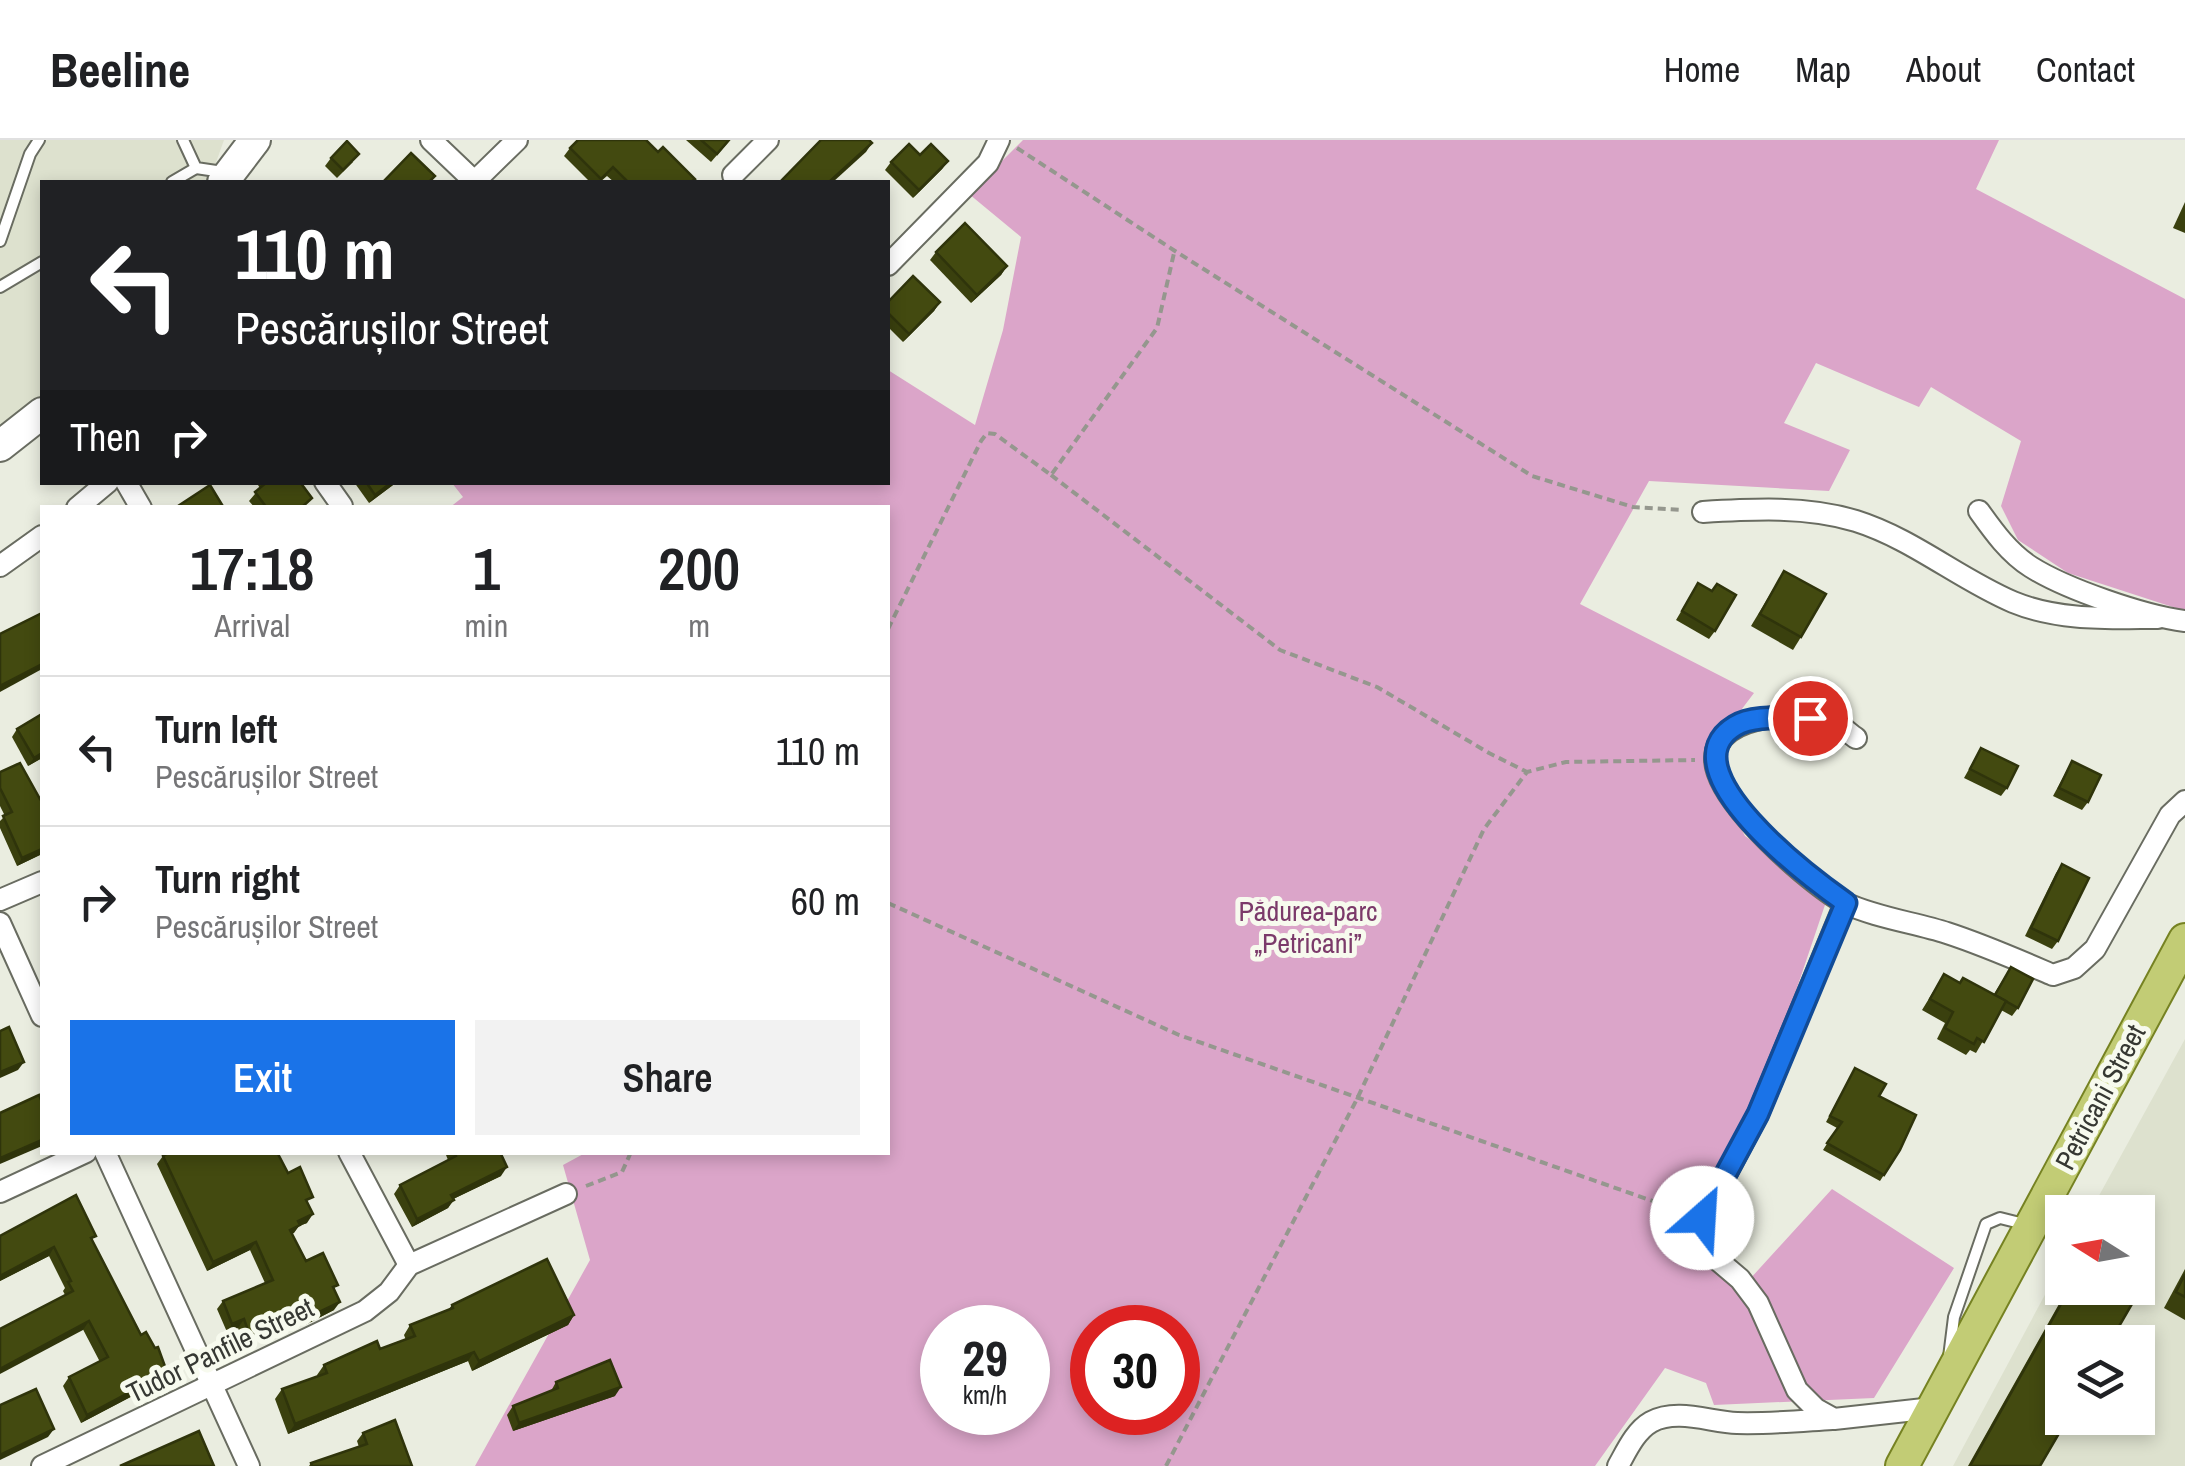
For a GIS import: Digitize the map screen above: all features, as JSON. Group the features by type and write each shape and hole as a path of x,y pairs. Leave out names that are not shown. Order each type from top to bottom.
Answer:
{"main road":[{"path":"0,446 40,415"},
{"name":"Petricani Street","path":"1902,1466 2185,940"}],"street":[{"path":"430,140 472,180"},
{"path":"476,180 517,140"},
{"path":"733,175 768,140"},
{"path":"890,263 988,163 1002,140"},
{"path":"81,505 104,485"},
{"path":"1703,512 1780,509 1844,518 1896,538 2014,602 2038,610 2087,618 2185,621"},
{"path":"1979,510 2001,542 2032,568 2158,618"},
{"path":"0,566 40,537"},
{"path":"1856,738 1837,724 1810,718 1747,720 1723,736 1715,760 1720,779 1753,825 1803,873 1846,903 1980,944 2053,976 2074,968 2095,949 2170,815 2185,801"},
{"path":"0,900 40,883"},
{"path":"1834,1419 1816,1409 1797,1390 1758,1303 1703,1241 1702,1218 1758,1114 1846,903"},
{"path":"0,923 40,1012"},
{"path":"0,1192 80,1155"},
{"path":"106,1155 249,1466"},
{"path":"351,1155 408,1265"},
{"name":"Tudor Panfile Street","path":"42,1466 365,1311 388,1292 408,1265 566,1194"},
{"path":"1618,1466 1637,1434 1650,1422 1661,1419 1678,1416 1763,1423 1933,1408"}],"lane":[{"path":"0,241 30,154 39,140"},
{"path":"183,140 230,160"},
{"path":"177,180 230,160"},
{"path":"0,288 40,263"}],"path":[{"path":"1002,140 1532,476 1633,507 1703,512"},
{"path":"1051,474 1157,328 1175,251"},
{"path":"890,624 986,434 994,434 1280,650 1377,687 1488,754 1527,772"},
{"path":"1166,1466 1357,1098 1484,829 1527,772 1566,762 1715,760"},
{"path":"890,904 1180,1035 1702,1218"},
{"path":"566,1194 622,1172 630,1155"}],"shaded area":[{"path":"0,140 224,140 210,180 40,180 40,399 0,430"},
{"path":"2185,1039 2185,1466 1953,1466 2045,1295 2045,1305 2155,1305 2155,1195 2099,1195"}],"green space":[{"name":"Pădurea-parc „Petricani”","path":"1023,140 1999,140 1976,189 2185,299 2185,611 2068,573 2018,540 2001,506 2021,441 1931,387 1919,407 1816,363 1784,423 1850,450 1829,491 1649,481 1580,604 1754,693 1704,759 1745,836 1828,896 1777,1047 1690,1238 1739,1291 1832,1189 1954,1268 1874,1398 1714,1405 1706,1383 1665,1368 1595,1466 475,1466 590,1260 563,1165 581,1155 890,1155 890,505 453,505 463,497 454,485 890,485 890,371 975,425 1003,330 1021,237 969,194"}],"building":[{"path":"578,140 646,140 658,152 663,147 695,179 626,180 613,167 601,179 570,148"},
{"path":"701,140 729,140 717,154"},
{"path":"821,140 872,143 831,180 782,180"},
{"path":"347,141 359,154 343,170 331,158"},
{"path":"909,144 920,155 931,144 948,161 919,190 891,162"},
{"path":"411,153 435,176 431,180 385,180"},
{"path":"965,223 1007,266 977,295 936,252"},
{"path":"913,276 940,302 909,334 890,315 890,300"},
{"path":"210,485 222,505 180,505"},
{"path":"263,485 302,485 312,498 304,505 265,505 255,492"},
{"path":"368,485 388,485 375,495"},
{"path":"1784,571 1826,594 1801,637 1760,614"},
{"path":"1698,583 1712,591 1717,584 1736,595 1715,631 1682,611"},
{"path":"40,614 40,665 0,686 0,634"},
{"path":"40,715 40,754 34,758 17,729"},
{"path":"1981,748 2018,766 2007,788 1970,769"},
{"path":"2072,761 2101,775 2088,802 2059,788"},
{"path":"20,763 40,799 40,850 22,858 3,816 12,812 0,788 0,772"},
{"path":"2062,864 2089,878 2058,941 2031,928"},
{"path":"2011,967 2033,979 2018,1008 1995,995"},
{"path":"1944,974 1960,983 1963,978 2006,1001 1984,1042 1977,1038 1974,1044 1945,1028 1953,1012 1930,999"},
{"path":"9,1027 24,1062 0,1072 0,1031"},
{"path":"1855,1068 1886,1084 1879,1096 1916,1115 1884,1175 1827,1143 1842,1122 1830,1116"},
{"path":"39,1095 40,1141 0,1158 0,1113"},
{"path":"279,1155 288,1173 300,1167 313,1197 306,1200 313,1214 290,1230 306,1261 323,1253 338,1285 333,1287 340,1302 250,1336 244,1319 232,1324 223,1301 273,1280 256,1242 213,1262 163,1156"},
{"path":"501,1155 507,1167 451,1195 454,1200 417,1219 400,1185 456,1156"},
{"path":"76,1195 96,1236 91,1238 141,1335 146,1332 158,1347 167,1372 87,1415 69,1377 108,1357 89,1321 0,1369 0,1329 73,1291 54,1247 0,1276 0,1236"},
{"path":"547,1259 574,1315 479,1361 474,1352 295,1424 282,1389 327,1373 324,1365 377,1341 380,1349 415,1336 410,1325 453,1308 452,1305"},
{"path":"2185,1274 2185,1297 2176,1292"},
{"path":"2060,1305 2131,1305 2120,1325 2049,1325"},
{"path":"2045,1332 2045,1435 2058,1435 2040,1466 1970,1466"},
{"path":"610,1360 621,1387 519,1423 513,1406 558,1388 556,1382"},
{"path":"36,1389 54,1429 0,1455 0,1405"},
{"path":"395,1420 412,1466 312,1466 311,1463 367,1444 363,1433"},
{"path":"199,1431 214,1466 120,1466"}],"route":[{"path":"1702,1218 1758,1114 1846,903 1803,873 1753,825 1720,779 1715,760 1717,748 1723,736 1747,720 1810,718"}]}
